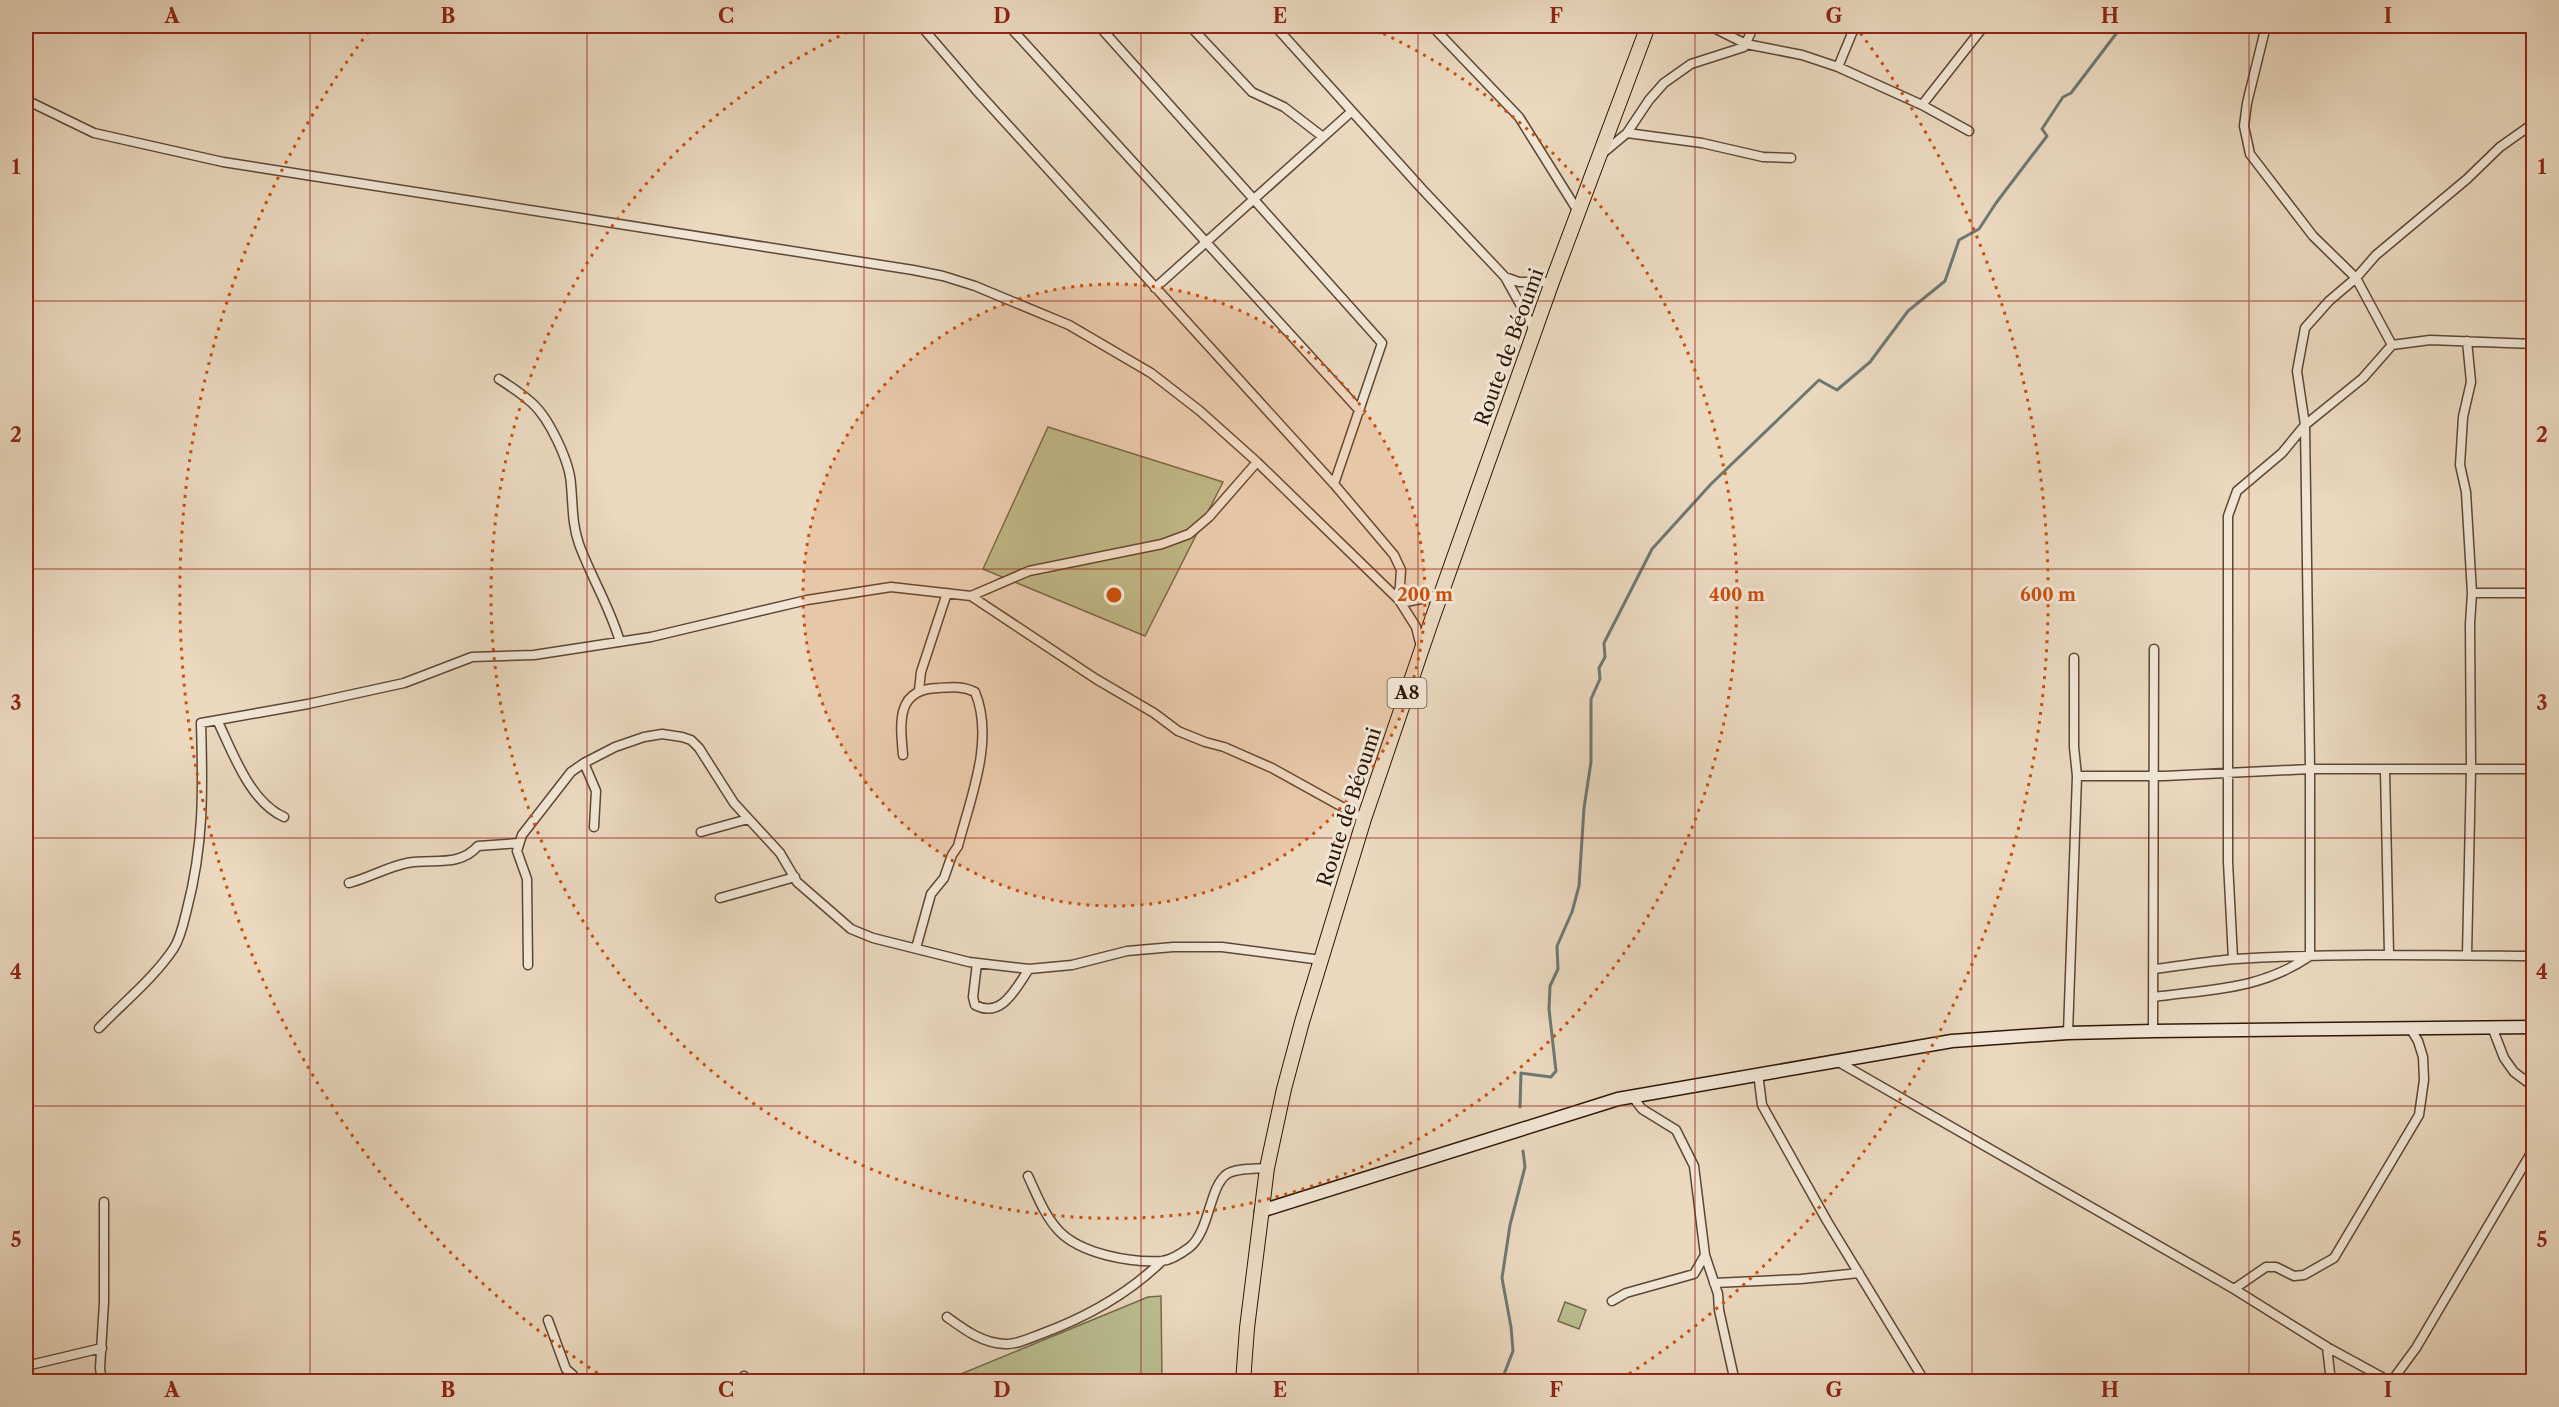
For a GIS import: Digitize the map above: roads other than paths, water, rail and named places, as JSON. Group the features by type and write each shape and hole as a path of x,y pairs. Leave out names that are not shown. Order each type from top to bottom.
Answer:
{"main road":[{"name":"Route de Béoumi","path":"1243,1382 1267,1168 1284,1089 1321,960 1364,819 1441,595 1552,282 1648,26"},
{"path":"1261,1211 1519,1129 1632,1096 1952,1041 2068,1033 2534,1027"}],"street":[{"path":"921,26 1334,484 1394,555 1401,570 1400,602"},
{"path":"1009,26 1360,411"},
{"path":"1099,26 1382,343 1334,484"},
{"path":"1190,26 1252,92 1284,107 1323,137"},
{"path":"1275,26 1505,277 1535,331"},
{"path":"1432,26 1519,117 1579,213"},
{"path":"1710,26 1746,44 1802,55 1838,67 1922,105 1969,131"},
{"path":"1601,154 1627,133 1649,100 1664,83 1691,64 1744,47 1754,26"},
{"path":"1838,67 1855,26"},
{"path":"1922,105 1984,26"},
{"path":"2266,26 2247,103 2244,126 2250,154 2313,236 2356,278 2392,345"},
{"path":"26,99 94,133 223,162 943,276 1068,325 1151,373 1200,411 1257,462 1400,602 1416,627 1422,651"},
{"path":"1155,288 1351,111"},
{"path":"2310,956 2305,425 2297,371 2305,328 2376,255 2467,179 2500,147 2534,123"},
{"path":"1627,133 1702,143 1763,157 1791,158"},
{"path":"1505,277 1519,282 1552,282"},
{"path":"2233,959 2228,862 2228,516 2237,491 2282,453 2305,425 2363,378 2392,345 2430,340 2534,344"},
{"path":"2467,341 2471,382 2463,417 2460,465 2466,492 2472,593 2467,955"},
{"path":"499,379 533,404 546,422 566,460 571,483 574,528 579,545 612,614 620,642"},
{"path":"970,596 1029,571 1162,544 1189,534 1209,517 1257,462"},
{"path":"99,1028 152,975 176,946 193,886 201,835 203,797 201,723 218,722 404,683 472,657 534,655 620,642 851,592 891,587 970,596 1096,679 1154,713 1178,731 1224,747 1272,768 1364,819"},
{"path":"919,690 921,672 947,593"},
{"path":"2472,593 2534,593"},
{"path":"1400,602 1441,595"},
{"path":"2153,1031 2154,650"},
{"path":"2068,1033 2077,776 2074,747 2074,658"},
{"path":"903,755 901,718 913,694 919,690 964,687 975,692 982,708 980,758 958,846 952,855 944,878 932,894 916,948"},
{"path":"218,722 245,778 273,812 284,817"},
{"path":"528,965 526,879 518,850 519,843 559,785 584,762 644,737 662,734 682,736 691,740 699,748 714,775 748,819 780,853 795,877 851,929 873,938 977,963 1029,969 1071,965 1127,951 1173,947 1222,947 1321,960"},
{"path":"584,762 596,791 594,827"},
{"path":"2077,776 2153,776 2310,770 2534,769"},
{"path":"2385,771 2389,954"},
{"path":"701,832 748,819"},
{"path":"349,883 368,879 409,863 442,863 458,860 470,855 478,846 519,843"},
{"path":"720,898 795,877"},
{"path":"2154,969 2233,959 2310,956 2389,954 2534,956"},
{"path":"2154,997 2266,980 2289,970 2310,956"},
{"path":"977,963 973,997 975,1005 990,1010 1000,1007 1029,969"},
{"path":"2492,1027 2504,1058 2514,1072 2534,1087"},
{"path":"2234,1289 2265,1267 2276,1267 2294,1276 2304,1275 2334,1258 2420,1115 2424,1080 2423,1057 2418,1041 2410,1028"},
{"path":"1835,1060 2391,1382 2416,1348 2534,1148"},
{"path":"1758,1073 1762,1105 1858,1273 1924,1382"},
{"path":"1632,1096 1642,1109 1676,1130 1694,1166 1705,1256 1714,1283 1735,1382"},
{"path":"1028,1176 1043,1210 1060,1233 1087,1249 1110,1258 1162,1261 1173,1258 1192,1245 1203,1228 1218,1186 1226,1175 1234,1171 1267,1168"},
{"path":"102,1382 105,1280 104,1202"},
{"path":"1612,1301 1626,1293 1694,1274 1705,1256"},
{"path":"947,1317 971,1334 986,1340 1006,1344 1025,1340 1064,1326 1112,1302 1140,1282 1162,1261"},
{"path":"1714,1283 1801,1279 1858,1273"},
{"path":"548,1320 566,1369 573,1375 574,1382"},
{"path":"2327,1347 2331,1382"},
{"path":"26,1366 102,1348"}],"waterway":[{"path":"1520,1107 1521,1073 1551,1077 1556,1071 1549,1009 1550,986 1558,969 1557,946 1572,912 1579,886 1584,808 1591,762 1591,699 1600,679 1599,668 1605,657 1604,643 1652,549 1711,484 1819,380 1837,390 1870,362 1908,311 1945,281 1959,240 1979,229 2047,136 2042,129 2063,97 2071,93 2122,26"},
{"path":"1501,1382 1513,1351 1502,1278 1510,1225 1525,1167 1523,1151"}]}
